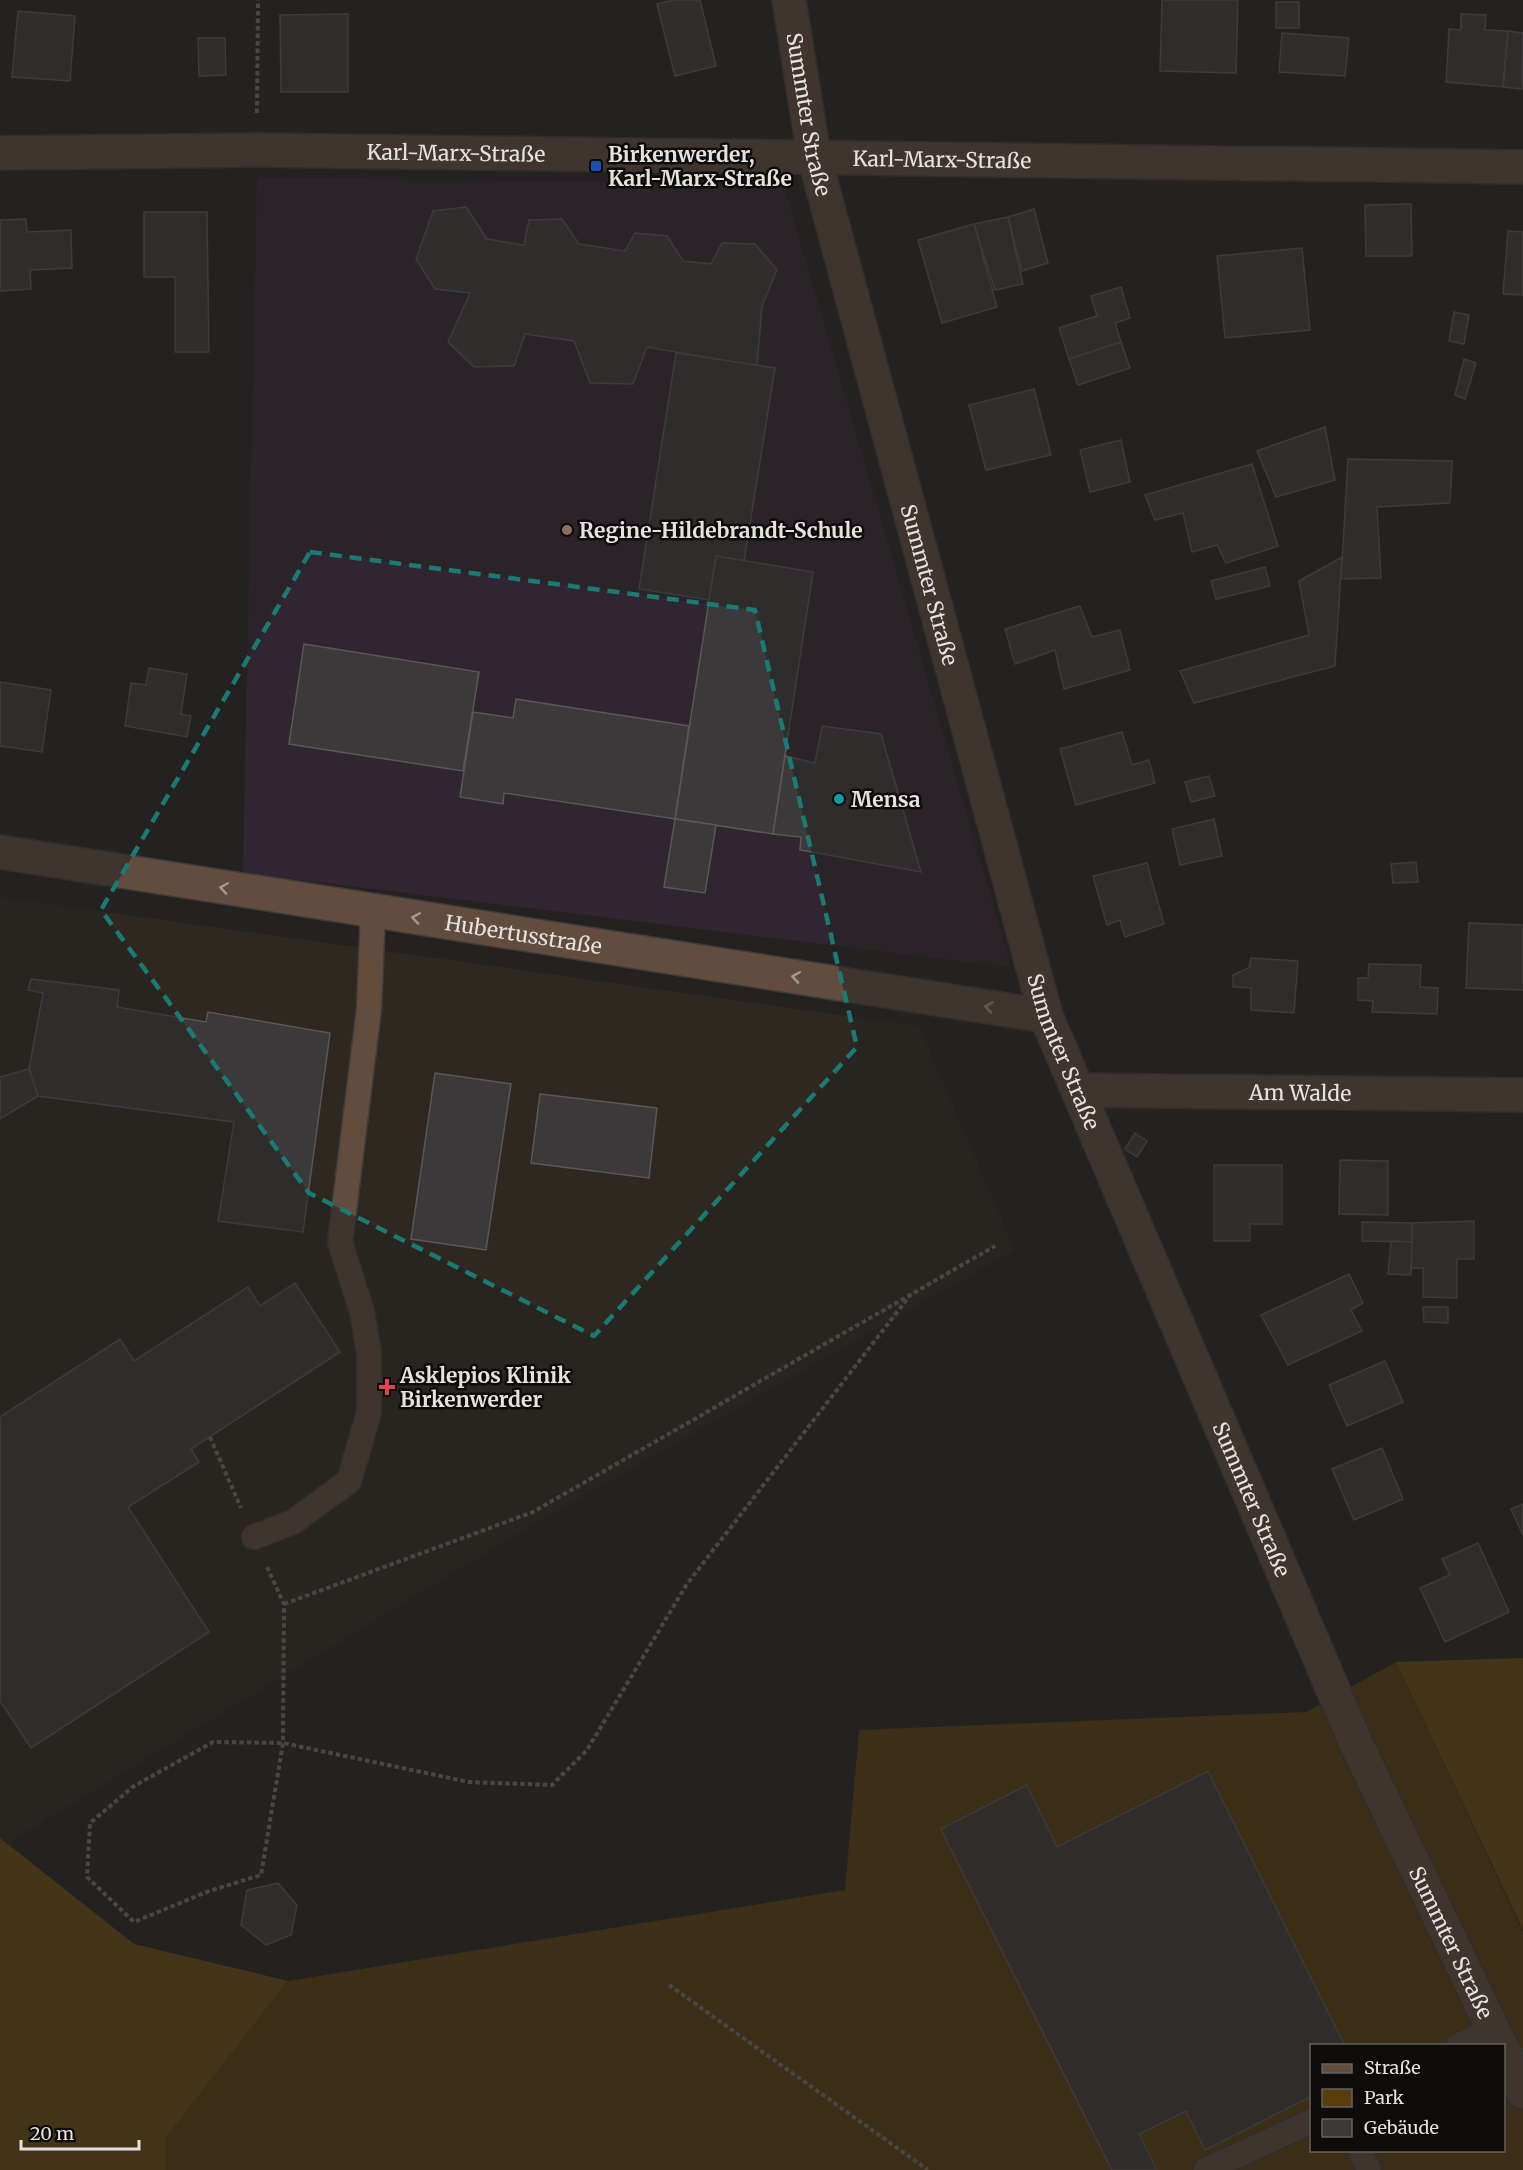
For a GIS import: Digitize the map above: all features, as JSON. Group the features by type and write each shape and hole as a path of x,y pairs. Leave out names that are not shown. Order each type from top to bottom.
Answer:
{"street":[{"name":"Summter Straße","path":"789,0 814,156 1046,1016 1355,1742 1499,2042"},
{"name":"Karl-Marx-Straße","path":"0,153 257,150 1523,167"},
{"name":"Hubertusstraße","path":"0,852 1046,1016"},
{"name":"Am Walde","path":"1078,1090 1523,1095"},
{"name":"Summter Straße","path":"1505,2054 1523,2091"}],"lane":[{"path":"254,1537 293,1522 350,1481 369,1412 369,1353 362,1312 340,1242 369,1010 373,912"},
{"path":"1478,2044 1499,2042"},
{"path":"1206,2170 1310,2121"},
{"path":"1360,2152 1369,2170"}],"path":[{"path":"257,150 258,0"},
{"path":"284,1604 533,1512 995,1246"},
{"path":"210,1437 284,1604 283,1743 261,1875 209,1891 134,1922 87,1877 90,1823 134,1786 213,1742 283,1743 469,1782 552,1785 587,1750 687,1584 911,1294"},
{"path":"669,1984 928,2170"}],"highlighted area":[{"path":"310,552 755,610 857,1047 594,1336 309,1193 101,910"}],"shaded area":[{"name":"Regine-Hildebrandt-Schule","path":"257,177 784,186 1011,967 243,873"},
{"name":"Asklepios Klinik Birkenwerder","path":"0,897 919,1026 1015,1250 534,1524 6,1844 0,1838"},
{"path":"1523,1658 1523,1930 1396,1662"},
{"path":"0,1838 134,1944 288,1981 165,2139 166,2170 0,2170"}],"green space":[{"path":"1396,1662 1523,1932 1523,2170 166,2170 165,2139 288,1981 845,1890 859,1730 1306,1712"}],"building":[{"path":"673,0 700,0 716,66 675,76 657,4"},
{"path":"1162,0 1238,0 1236,73 1160,71"},
{"path":"1276,2 1299,2 1299,28 1276,28"},
{"path":"18,11 75,16 70,81 12,77"},
{"path":"348,14 348,92 281,92 280,15"},
{"path":"1461,14 1486,15 1485,30 1508,31 1503,87 1446,82 1449,29 1461,30"},
{"path":"1508,31 1523,33 1522,89 1503,87"},
{"path":"1282,33 1349,38 1345,76 1279,72"},
{"path":"198,38 225,38 226,75 199,76"},
{"path":"1411,204 1412,256 1366,256 1365,205"},
{"path":"466,207 487,239 524,245 529,220 562,219 579,244 625,251 635,233 667,236 683,261 711,264 722,243 755,244 777,270 762,306 757,366 647,347 633,384 590,383 574,341 525,334 514,366 474,367 448,342 470,293 435,289 416,259 433,211"},
{"path":"1034,209 1048,263 1022,271 1008,217"},
{"path":"144,212 207,212 209,352 175,352 175,277 144,277"},
{"path":"1008,217 1023,284 995,290 974,224"},
{"path":"26,219 27,232 71,230 72,268 30,270 31,289 0,291 0,220"},
{"path":"974,224 997,307 942,323 918,240"},
{"path":"1508,231 1523,232 1523,295 1503,294"},
{"path":"1302,248 1310,330 1225,338 1217,256"},
{"path":"1121,287 1130,318 1115,323 1121,342 1069,359 1059,328 1097,316 1091,296"},
{"path":"1454,312 1469,315 1464,344 1449,341"},
{"path":"1121,342 1130,368 1078,385 1069,359"},
{"path":"676,353 775,368 744,561 716,556 709,600 639,589"},
{"path":"1464,359 1476,363 1465,399 1455,395"},
{"path":"1034,389 1051,455 986,470 969,405"},
{"path":"1325,427 1335,480 1276,497 1257,451"},
{"path":"1121,440 1130,482 1090,492 1080,450"},
{"path":"1348,459 1452,461 1450,503 1377,507 1381,578 1341,579"},
{"path":"1252,464 1278,546 1226,563 1217,545 1192,552 1183,513 1155,520 1145,495"},
{"path":"716,556 813,572 773,834 675,819"},
{"path":"1342,557 1335,666 1194,703 1180,671 1309,635 1299,581"},
{"path":"1265,567 1270,586 1216,599 1211,581"},
{"path":"1080,606 1092,637 1120,630 1130,670 1064,689 1055,650 1015,664 1005,629"},
{"path":"304,644 479,672 463,771 289,744"},
{"path":"149,668 187,674 181,714 191,716 187,737 125,726 131,683 146,685"},
{"path":"0,682 51,690 42,752 0,746"},
{"path":"516,699 689,726 675,819 504,793 503,804 460,797 473,712 513,718"},
{"name":"Mensa","path":"822,726 881,734 921,872 800,850 801,837 773,834 785,756 815,763"},
{"path":"1122,732 1132,765 1149,760 1155,783 1076,805 1060,749"},
{"path":"1209,776 1215,796 1191,802 1185,782"},
{"path":"675,819 716,825 705,893 664,887"},
{"path":"1214,819 1222,856 1180,865 1172,829"},
{"path":"1416,862 1418,882 1393,883 1391,864"},
{"path":"1147,863 1164,924 1125,937 1120,920 1107,925 1093,876"},
{"path":"1469,923 1523,925 1523,990 1466,988"},
{"path":"1251,958 1298,961 1294,1013 1251,1010 1251,988 1233,987 1233,975 1249,968"},
{"path":"1369,964 1421,965 1420,987 1438,988 1437,1014 1372,1012 1373,1001 1358,1000 1358,978 1368,978"},
{"path":"31,979 119,990 117,1007 206,1022 208,1012 330,1033 303,1232 218,1221 234,1122 38,1096 29,1069 43,993 28,990"},
{"path":"29,1069 38,1096 0,1119 0,1077"},
{"path":"435,1073 511,1084 486,1250 411,1239"},
{"path":"540,1094 657,1108 649,1178 531,1163"},
{"path":"1135,1133 1147,1141 1137,1157 1125,1149"},
{"path":"1340,1160 1388,1161 1388,1215 1339,1214"},
{"path":"1214,1165 1282,1165 1282,1224 1250,1224 1250,1241 1214,1241"},
{"path":"1474,1221 1474,1259 1457,1259 1457,1298 1423,1297 1423,1268 1411,1268 1412,1223"},
{"path":"1362,1222 1412,1223 1412,1242 1362,1241"},
{"path":"1391,1241 1412,1242 1411,1275 1388,1274"},
{"path":"1349,1274 1363,1303 1351,1310 1362,1331 1288,1365 1261,1315"},
{"path":"295,1283 340,1352 191,1449 199,1462 128,1507 209,1632 31,1748 0,1701 0,1417 120,1339 134,1361 248,1287 260,1306"},
{"path":"1423,1307 1448,1307 1448,1323 1424,1322"},
{"path":"1385,1361 1403,1402 1347,1426 1329,1385"},
{"path":"1382,1448 1403,1499 1354,1520 1332,1469"},
{"path":"1523,1504 1523,1535 1511,1509"},
{"path":"1478,1543 1509,1612 1445,1642 1420,1588 1450,1575 1442,1559"},
{"path":"1208,1771 1344,2044 1310,2044 1310,2097 1205,2150 1186,2111 1139,2134 1157,2170 1112,2170 941,1829 1027,1785 1057,1847"},
{"path":"278,1883 297,1905 291,1935 266,1945 241,1925 247,1890"}],"place":[{"name":"Birkenwerder, Karl-Marx-Straße","path":"596,166"},
{"name":"Regine-Hildebrandt-Schule","path":"567,530"},
{"name":"Mensa","path":"839,799"},
{"name":"Asklepios Klinik Birkenwerder","path":"387,1387"}]}
